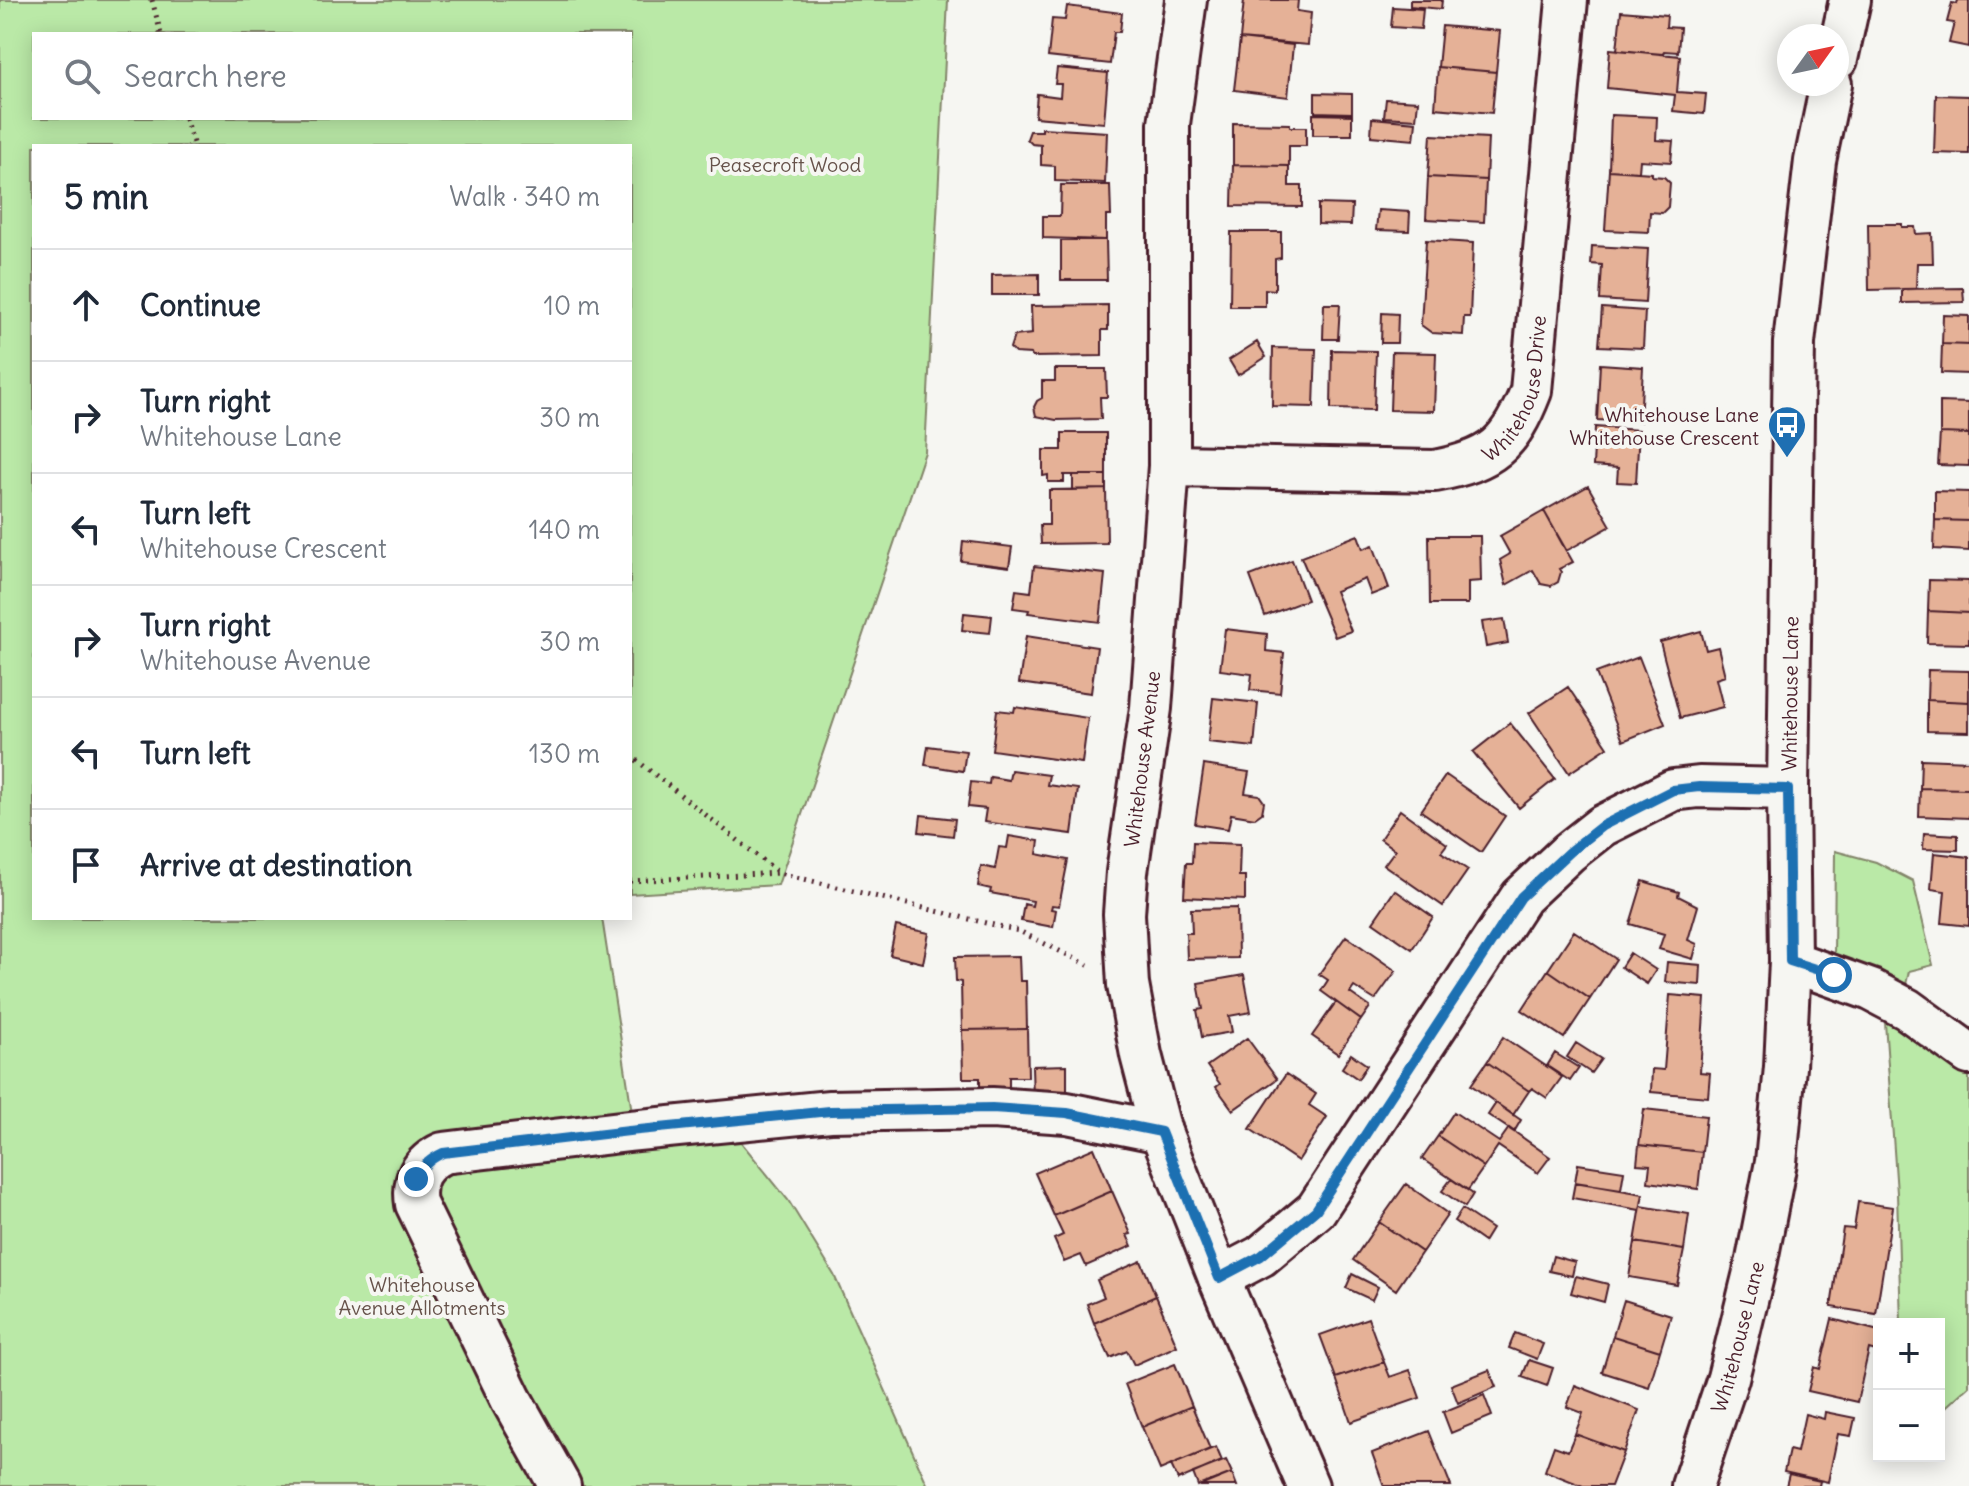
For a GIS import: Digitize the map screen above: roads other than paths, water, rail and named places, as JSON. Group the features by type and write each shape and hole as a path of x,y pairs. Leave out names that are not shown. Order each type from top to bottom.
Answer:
{"street":[{"name":"Whitehouse Avenue","path":"1186,0 1169,124 1169,466 1151,708 1127,872 1124,914 1128,985 1141,1055 1161,1132 1219,1278 1308,1486"},
{"name":"Whitehouse Drive","path":"1169,466 1435,471 1469,465 1497,448 1519,423 1531,391 1567,0"},
{"path":"1845,24 1850,0"},
{"name":"Whitehouse Lane","path":"1692,1486 1728,1378 1757,1260 1776,1162 1790,961 1788,789 1794,343 1815,161 1829,96"},
{"path":"1219,1278 1261,1256 1316,1210 1521,897 1569,852 1602,826 1673,790 1699,787 1788,789"},
{"path":"1790,961 1871,990 1907,1009 1969,1054"},
{"path":"560,1486 511,1399 416,1204 416,1179 431,1159 443,1153 614,1132 830,1111 992,1108 1067,1113 1161,1132"}],"place":[{"name":"Whitehouse Lane Whitehouse Crescent","path":"1787,459"}],"park label":[{"name":"Peasecroft Wood","path":"785,164"},
{"name":"Whitehouse Avenue Allotments","path":"422,1296"}]}
